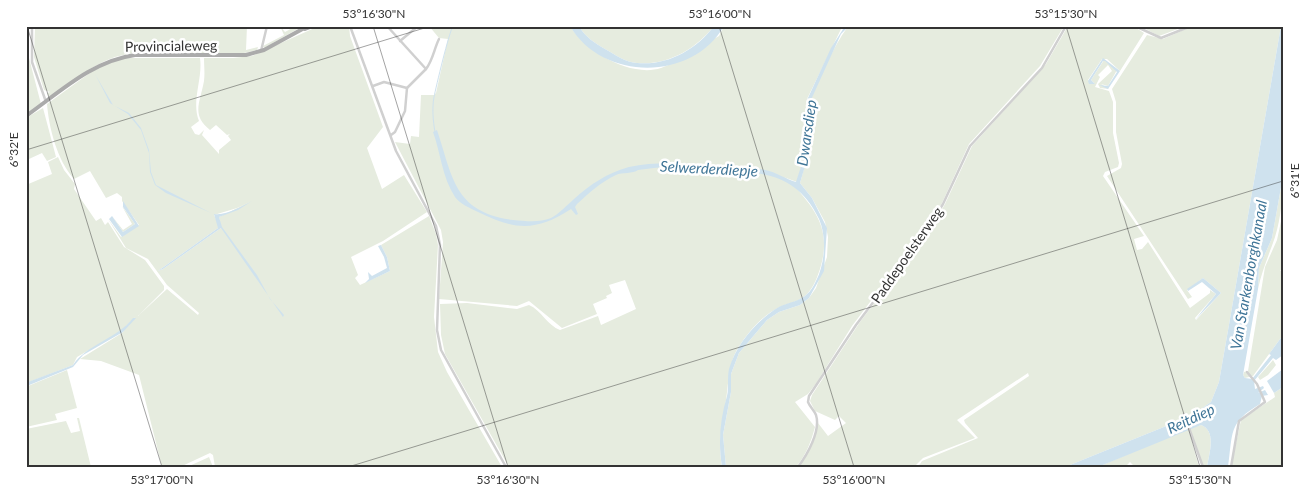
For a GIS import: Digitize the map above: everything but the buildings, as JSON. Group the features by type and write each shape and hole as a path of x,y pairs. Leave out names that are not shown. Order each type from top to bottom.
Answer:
{"main road":[{"name":"Provincialeweg","path":"26,116 90,70 119,58 141,55 232,57 261,51 308,26"},
{"name":"Provincialeweg","path":"298,32 313,26"}],"street":[{"path":"32,26 32,62 46,102"},
{"path":"261,51 260,46 267,26"},
{"path":"350,26 409,176 434,218 438,234 437,324 441,350 506,467"},
{"path":"387,26 399,42 426,69"},
{"path":"399,42 418,26"},
{"name":"Paddepoelsterweg","path":"798,467 810,446 816,428 816,415 808,403 809,396 856,325 924,236 943,204 970,146 1042,68 1066,26"},
{"path":"1135,26 1161,38 1191,26"},
{"path":"392,135 396,132 405,111 407,88 431,63 433,49 439,39"},
{"path":"373,86 384,82 407,88"},
{"path":"26,368 26,384"},
{"path":"1231,467 1235,437 1240,421 1262,405 1264,396 1247,372"},
{"path":"1184,415 1203,467"}],"shaded area":[{"path":"35,26 247,26 246,50 258,47 257,50 240,54 204,55 150,52 132,53 115,57 89,69 49,97 47,93 50,92 44,90 34,57"},
{"path":"280,26 285,32 296,26 303,26 264,48 263,46 284,35"},
{"path":"319,26 349,26 350,36 383,127 367,148 382,189 404,175 427,212 383,241 351,257 358,275 355,278 360,285 390,271 387,257 381,245 429,216 438,245 434,317 438,352 447,372 502,467 215,467 213,455 210,453 180,467 162,467 139,375 101,361 80,359 122,333 135,317 120,332 77,357 73,365 29,382 29,370 26,362 26,185 52,174 48,162 58,157 64,170 75,184 74,189 96,221 101,218 105,225 108,222 124,247 145,260 164,286 164,290 138,316 167,289 198,315 199,313 167,285 148,259 126,248 108,219 121,237 139,225 122,201 122,197 117,193 106,198 90,171 74,179 68,171 55,143 47,104 98,67 125,58 200,58 196,106 199,121 191,127 195,134 199,135 204,130 202,135 219,154 219,150 231,140 228,136 230,134 227,135 216,125 210,130 200,119 198,108 204,78 204,58 252,56","holes":["252,201 219,217 221,228 158,271 218,228 214,215"]},
{"path":"429,26 570,26 586,45 597,53 623,66 649,70 668,65 719,36 724,26 845,26 841,29 807,99 805,154 797,182 782,176 789,180 800,192 819,221 824,243 820,269 808,293 801,299 772,311 762,319 752,329 734,356 720,447 722,467 509,467 445,354 441,335 440,304 467,303 517,309 529,305 560,330 598,316 601,325 636,309 625,280 609,285 612,293 606,296 607,298 593,304 597,314 562,328 529,301 517,306 439,299 443,242 441,230 395,142 410,144 411,136 419,137 421,95 434,95 436,93 448,39 439,38"},
{"path":"579,26 714,26 690,49 670,59 659,62 633,63 601,47 590,39"},
{"path":"849,26 1064,26 1040,66 969,144 942,203 928,225 852,326 808,394 795,402 815,427 808,448 800,462 796,467 726,467 723,435 731,392 731,374 739,353 767,320 779,312 800,305 809,298 816,288 827,257 828,237 825,222 812,198 800,183 807,154 811,99 833,52"},
{"path":"1068,26 1133,26 1144,33 1120,71 1107,59 1102,59 1088,80 1095,84 1091,80 1104,60 1117,70 1108,86 1101,84 1109,89 1100,88 1098,84 1112,71 1108,65 1098,75 1100,77 1095,87 1109,91 1113,102 1113,133 1119,163 1118,167 1105,172 1103,176 1144,236 1134,239 1137,250 1142,249 1148,242 1190,308 1210,293 1210,290 1216,294 1195,318 1196,320 1221,293 1203,278 1187,290 1192,297 1188,299 1107,176 1121,168 1122,164 1116,132 1116,102 1112,89 1147,35 1163,39 1193,26 1281,26 1219,382 1211,402 1191,416 1065,467 918,467 922,461 978,438 964,420 1029,376 1028,373 957,420 975,438 923,458 915,466 799,467 814,440 818,423 828,436 846,423 839,416 835,420 815,411 810,401 812,395 860,322 930,230 945,204 972,146 1046,64"},
{"path":"1140,26 1186,26 1159,36"},
{"path":"26,33 29,35 29,58 41,104 26,114"},
{"path":"43,108 56,157 47,161 42,153 26,159 26,118"},
{"path":"1283,176 1279,222 1258,289 1259,268 1272,238"},
{"path":"122,206 135,224 123,232 112,216 123,230 132,224"},
{"path":"1283,212 1283,270 1280,270 1283,273 1283,335 1253,376 1245,378 1243,375 1244,372 1248,371 1265,267 1277,240"},
{"path":"1273,360 1276,365 1268,375 1260,380 1258,377"},
{"path":"67,370 77,408 55,414 57,420 26,427 28,386"},
{"path":"1283,387 1283,467 1231,467 1241,420 1275,397 1274,393"},
{"path":"77,418 79,418 91,467 26,467 26,429 66,421 71,433 80,431"},
{"path":"1201,425 1209,432 1211,443 1207,467 1203,467 1190,428"},
{"path":"1188,428 1199,467 1135,467 1130,462 1127,465 1128,467 1098,467"},
{"path":"209,457 213,467 187,467 207,458"}],"water":[{"path":"570,26 579,26 590,39 601,47 629,62 648,63 659,62 680,55 699,42 714,26 724,26 710,44 691,57 670,65 647,68 624,65 603,57 584,44"},
{"name":"Dwarsdiep","path":"845,26 849,26 841,34 810,102 808,156 800,183 812,198 827,228 824,271 809,298 800,305 779,312 767,320 739,353 731,374 731,392 723,435 726,467 722,467 720,449 721,422 728,393 729,369 736,352 753,328 774,310 807,294 812,289 819,274 824,250 822,226 810,203 799,191 775,177 746,172 661,167 618,174 595,188 577,204 575,207 578,214 576,215 571,209 547,222 525,226 514,225 491,218 462,204 455,197 447,182 433,132 437,130 447,163 459,190 467,201 493,216 513,220 537,221 551,218 600,180 621,169 639,165 660,163 752,168 769,171 796,182 805,154 807,100 831,48"},
{"path":"1281,26 1283,176 1272,238 1259,268 1258,289 1243,375 1245,378 1252,379 1271,355 1269,354 1283,335 1283,355 1276,360 1273,358 1254,381 1255,389 1263,386 1264,388 1258,393 1265,390 1268,395 1262,396 1260,404 1237,423 1232,437 1228,467 1207,467 1211,443 1209,432 1201,425 1098,467 1065,467 1191,416 1211,402 1219,382"},
{"path":"1103,58 1120,71 1108,89 1099,85 1108,86 1117,72 1105,61 1103,61 1091,80 1095,84 1089,84 1088,81"},
{"path":"95,74 113,105 110,103"},
{"path":"114,106 129,113 141,128 149,150 151,172 156,185 211,213 166,193 155,185 150,172 149,153 141,130 128,114"},
{"path":"123,201 139,226 122,237 109,219 112,216 123,232 135,224 123,207"},
{"path":"252,201 238,210 219,217 222,227 257,275 268,296 221,228 158,271 218,228 214,214 229,212"},
{"path":"381,245 387,257 390,271 365,283 369,279 368,272 372,276 387,268 378,246"},
{"path":"1203,278 1221,293 1195,320 1216,294 1202,282 1188,291 1187,289"},
{"path":"272,302 284,315 283,317"},
{"path":"133,318 136,318 123,332 83,355 73,367 27,386 28,382 73,365 79,358 86,352 119,331"},
{"path":"1283,369 1283,387 1274,393 1267,381"}],"waterway":[{"name":"Selwerderdiepje","path":"435,132 433,115 434,97 453,26"}],"water label":[{"name":"Van Starkenborghkanaal","path":"1249,275"},
{"name":"Reitdiep","path":"1191,419"}]}
